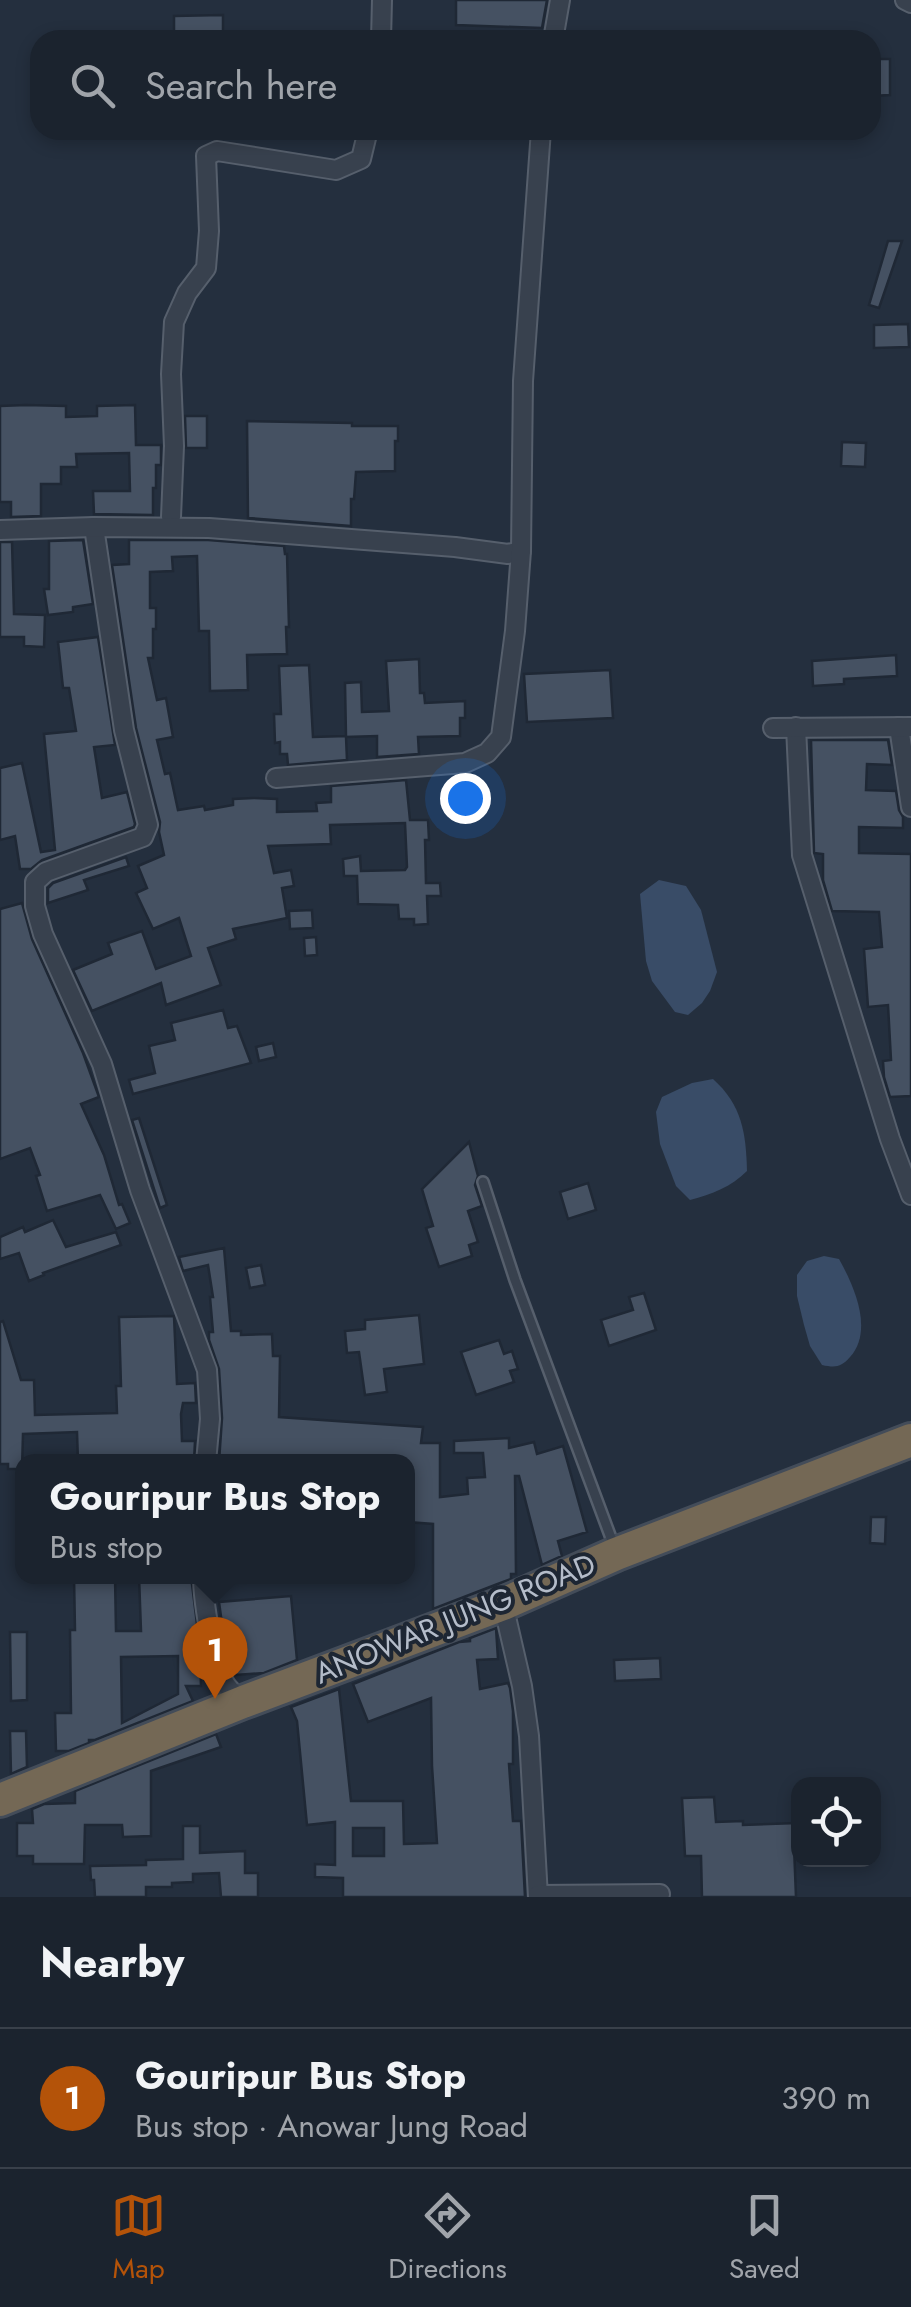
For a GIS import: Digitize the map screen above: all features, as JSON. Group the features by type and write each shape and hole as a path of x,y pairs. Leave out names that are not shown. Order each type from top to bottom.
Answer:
{"highway":[{"name":"ANOWAR JUNG ROAD","path":"0,1800 911,1440"}],"street":[{"path":"380,30 382,0"},
{"path":"554,30 560,0"},
{"path":"171,516 174,322 187,293 206,268 206,156 217,151 336,170 360,158 365,140"},
{"path":"276,778 465,763 487,753 502,737 516,632 523,381 540,140"},
{"path":"94,527 124,730 148,825 144,837 46,872 35,882 33,894 42,934 102,1064 140,1190 207,1370 210,1420 207,1454"},
{"path":"0,530 209,528 508,554 521,551"},
{"path":"774,728 905,727 911,807"},
{"path":"796,728 802,855 911,1195"},
{"path":"203,1584 218,1664 225,1684 243,1702"},
{"path":"503,1604 529,1736 538,1896 660,1894"}],"lane":[{"path":"483,1182 616,1554"}],"water":[{"path":"659,880 686,886 701,910 717,972 702,1003 688,1015 675,1012 652,981 646,961 640,894"},
{"path":"713,1079 741,1120 747,1171 721,1189 690,1200 676,1186 660,1144 656,1112 662,1097 692,1083"},
{"path":"824,1256 839,1259 855,1295 861,1321 857,1346 847,1360 835,1366 822,1365 810,1346 797,1296 797,1275 807,1261"}],"building":[{"path":"456,0 547,0 542,28 456,25"},
{"path":"223,15 223,30 174,30 174,16"},
{"path":"881,59 890,59 890,95 881,95"},
{"path":"888,241 902,241 879,308 869,305"},
{"path":"908,324 909,347 874,348 874,325"},
{"path":"135,405 136,445 161,445 161,465 156,465 153,488 153,515 94,514 93,491 130,491 129,453 76,454 77,467 61,467 61,484 41,484 41,516 11,517 11,502 0,502 0,406 66,406 66,417 97,416 97,406"},
{"path":"185,416 207,416 207,448 186,448"},
{"path":"247,421 398,426 395,471 356,472 351,526 248,518"},
{"path":"842,442 866,443 865,467 841,466"},
{"path":"83,540 93,604 73,607 73,612 48,615 44,589 49,589 49,541"},
{"path":"129,540 208,540 284,546 287,554 287,654 247,655 248,690 210,691 209,631 199,631 197,556 172,557 173,571 150,572 150,608 156,608 156,629 153,658 148,658 157,700 166,698 173,737 157,740 178,810 204,806 205,810 233,805 233,799 254,798 277,799 277,812 317,811 316,803 331,802 331,786 406,780 410,820 428,820 426,883 440,883 441,896 427,896 428,924 414,925 414,919 399,919 398,905 358,904 357,876 344,876 343,859 360,856 361,871 405,870 405,823 330,825 331,844 268,846 274,873 291,870 294,886 282,888 287,918 233,929 236,939 208,948 221,985 166,1005 161,983 92,1011 73,970 112,954 108,943 142,931 156,969 191,956 179,918 153,929 136,893 147,888 138,866 164,855 160,822 136,728 112,565 129,564"},
{"path":"0,542 12,542 14,614 45,615 44,647 24,646 24,637 0,637"},
{"path":"98,637 115,745 94,747 102,798 127,792 134,827 42,860 31,869 20,869 15,836 0,840 0,768 22,763 41,852 55,850 44,734 76,731 69,688 63,688 58,642"},
{"path":"896,655 897,676 844,679 844,684 813,686 812,661"},
{"path":"419,659 420,693 424,693 425,703 465,701 460,736 418,737 419,754 377,757 377,736 346,737 347,760 288,765 287,754 280,754 280,742 275,743 274,714 281,714 279,666 309,665 313,737 346,736 345,683 361,682 362,712 389,711 386,661"},
{"path":"610,670 613,718 527,722 524,674"},
{"path":"811,740 888,740 892,765 867,764 866,790 896,791 903,828 859,827 859,853 911,854 911,1096 890,1097 883,1061 891,1060 888,1005 868,1007 864,949 882,947 879,912 832,911 823,880 823,854 814,853"},
{"path":"126,857 129,866 84,880 88,890 48,903 48,888 53,883"},
{"path":"22,903 32,939 99,1097 81,1104 104,1155 119,1205 122,1204 130,1223 116,1229 100,1195 47,1211 30,1148 0,1159 0,909"},
{"path":"312,910 313,928 290,929 289,911"},
{"path":"316,937 317,955 305,956 304,938"},
{"path":"223,1010 228,1028 237,1026 251,1063 133,1094 129,1080 155,1073 149,1046 175,1040 171,1023"},
{"path":"273,1043 276,1057 259,1061 256,1047"},
{"path":"139,1118 167,1205 160,1208 132,1120"},
{"path":"469,1142 482,1206 468,1211 478,1242 469,1245 472,1256 439,1267 426,1228 433,1226 422,1189"},
{"path":"588,1183 596,1210 568,1219 560,1192"},
{"path":"53,1220 66,1247 116,1232 121,1245 29,1281 19,1253 0,1259 0,1237"},
{"path":"224,1248 231,1331 241,1331 241,1335 272,1334 273,1356 280,1356 279,1417 423,1427 421,1443 440,1443 440,1497 468,1494 467,1478 485,1477 483,1453 454,1453 454,1441 509,1438 509,1448 534,1442 537,1454 563,1446 587,1532 558,1541 562,1556 542,1565 519,1476 515,1476 516,1574 433,1609 433,1524 415,1523 415,1454 220,1454 222,1418 219,1369 209,1340 209,1332 213,1332 213,1297 208,1265 183,1271 179,1257"},
{"path":"261,1265 265,1285 250,1288 246,1268"},
{"path":"644,1293 656,1330 609,1346 601,1320 633,1310 629,1297"},
{"path":"419,1315 424,1364 384,1369 387,1392 365,1395 359,1352 347,1353 345,1331 365,1329 365,1320"},
{"path":"174,1316 177,1384 195,1383 196,1403 183,1403 181,1414 182,1441 195,1441 194,1454 78,1454 77,1432 23,1434 22,1454 15,1454 15,1469 0,1464 0,1322 3,1321 21,1380 34,1380 35,1415 117,1413 116,1386 121,1386 119,1317"},
{"path":"499,1340 504,1354 512,1351 518,1369 510,1371 514,1382 476,1395 461,1352"},
{"path":"871,1517 886,1517 885,1544 870,1543"},
{"path":"74,1584 115,1584 116,1631 141,1631 139,1584 192,1584 201,1686 186,1686 193,1701 69,1751 56,1751 55,1713 71,1713 70,1630 75,1630","holes":["178,1656 178,1694 122,1723 121,1657"]},
{"path":"291,1596 297,1660 264,1673 235,1675 225,1646 219,1602"},
{"path":"496,1628 498,1659 477,1660 480,1689 508,1683 510,1688 513,1821 521,1821 525,1897 343,1897 343,1878 315,1877 315,1864 335,1865 335,1822 307,1825 297,1721 291,1707 339,1689 351,1801 403,1801 404,1844 437,1843 431,1698 368,1722 353,1684","holes":["353,1828 384,1828 384,1856 353,1856"]},
{"path":"10,1632 27,1632 27,1700 11,1701"},
{"path":"660,1658 661,1679 615,1681 614,1660"},
{"path":"10,1731 26,1731 27,1767 11,1774"},
{"path":"216,1734 221,1747 151,1771 151,1836 123,1837 122,1825 85,1825 84,1864 33,1864 33,1856 17,1856 17,1823 33,1823 32,1809 44,1804 75,1803 75,1791"},
{"path":"714,1797 716,1822 791,1823 796,1897 702,1897 701,1856 685,1856 682,1798"},
{"path":"183,1826 200,1826 200,1853 245,1851 245,1873 258,1873 258,1897 221,1897 219,1873 193,1874 193,1882 172,1883 172,1887 146,1887 146,1897 95,1897 90,1866 146,1865 146,1860 183,1859"}],"place":[{"name":"Gouripur Bus Stop","path":"215,1699"}]}
